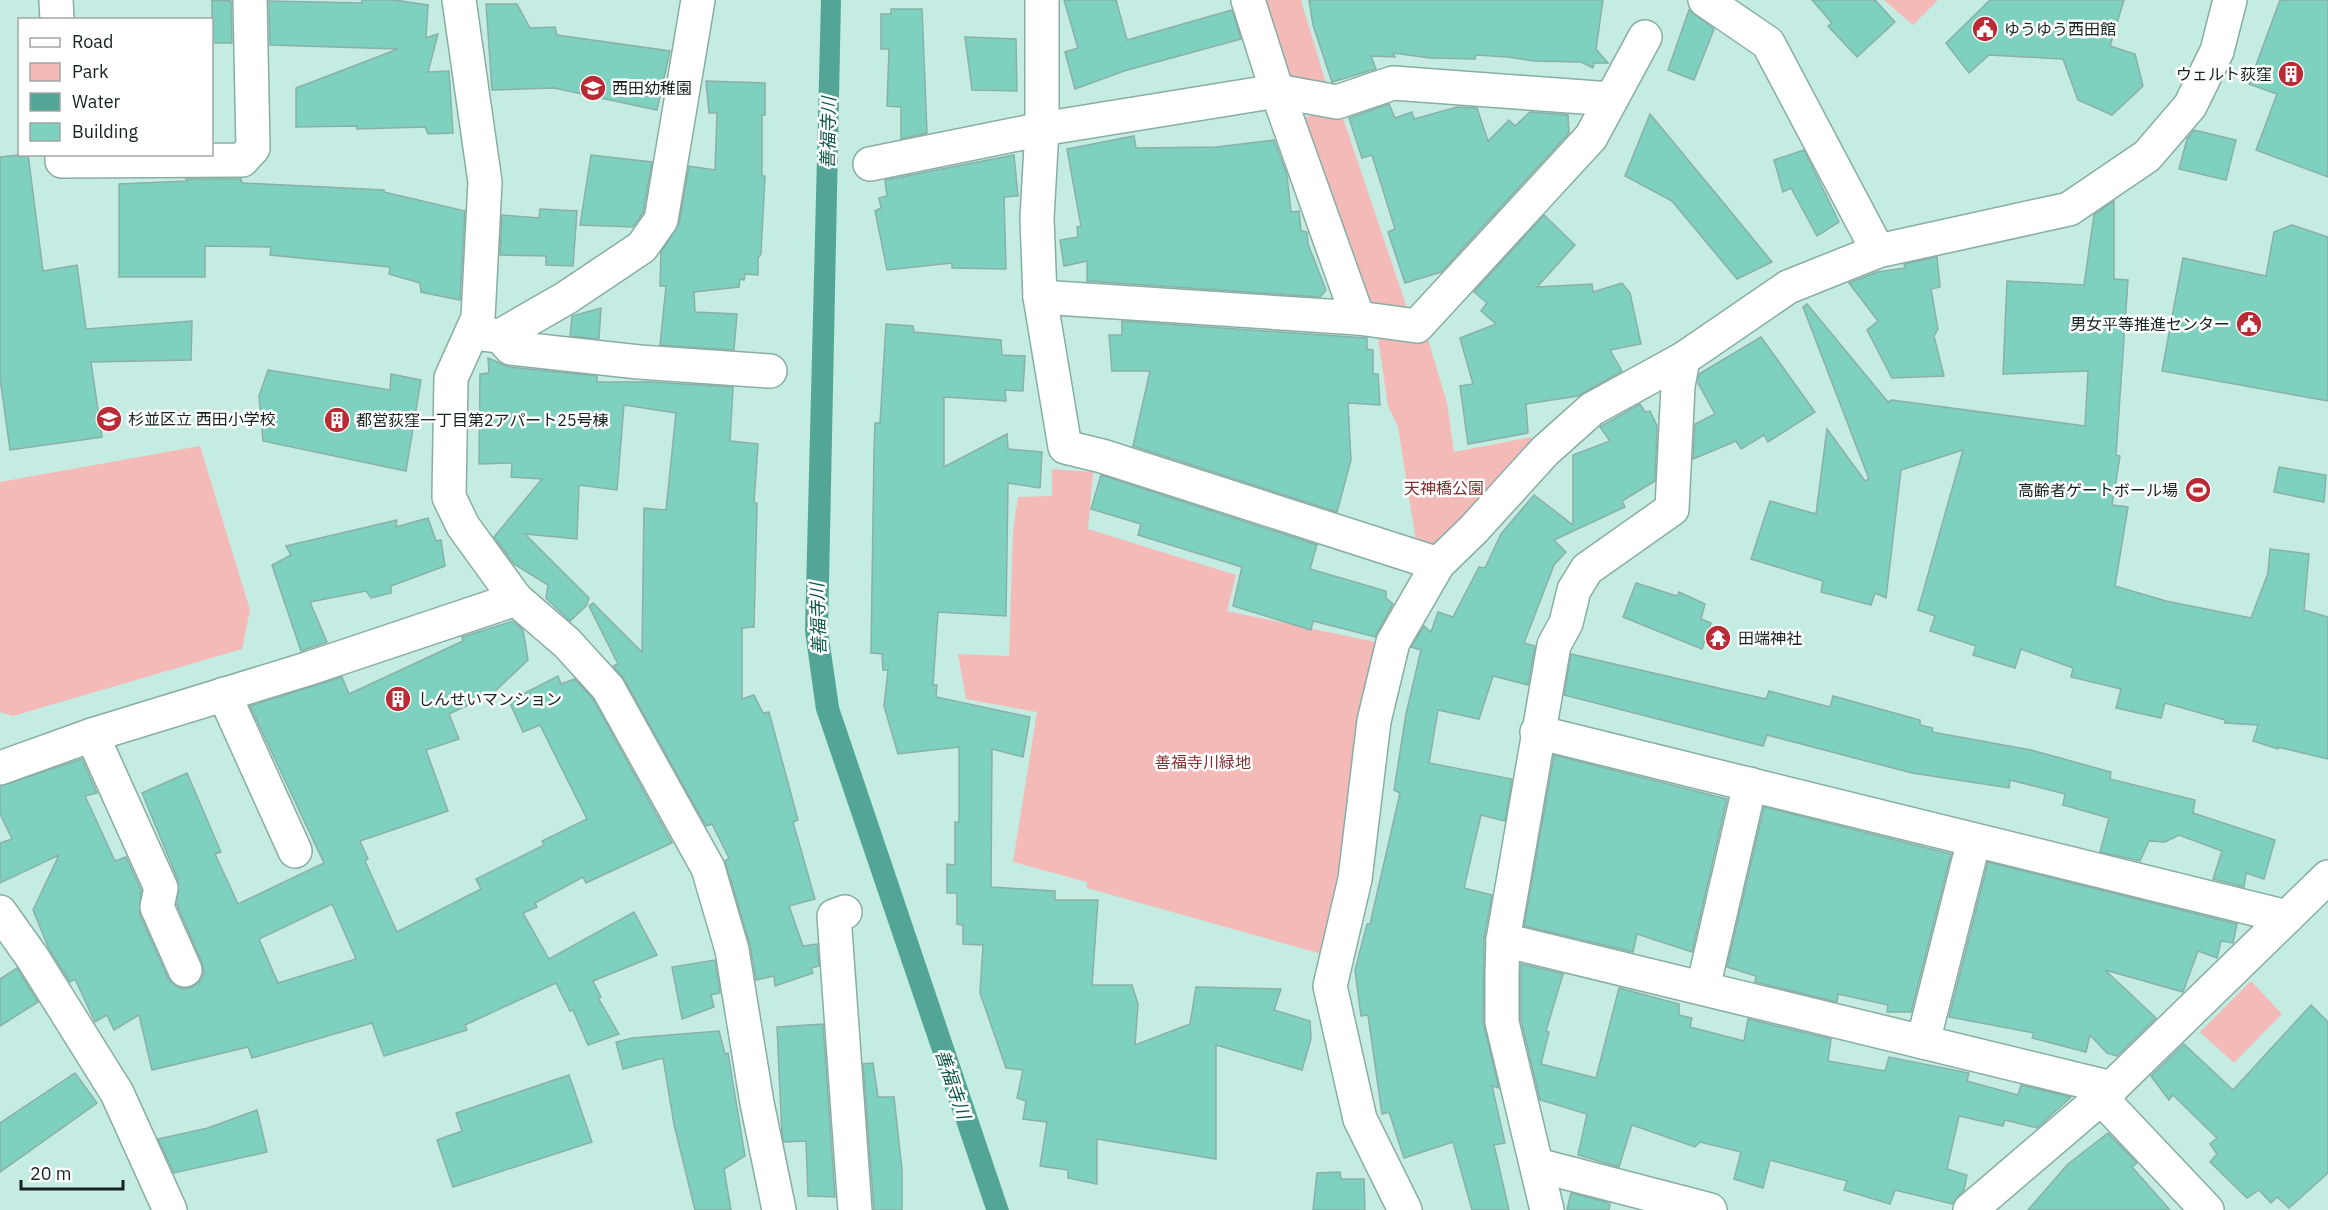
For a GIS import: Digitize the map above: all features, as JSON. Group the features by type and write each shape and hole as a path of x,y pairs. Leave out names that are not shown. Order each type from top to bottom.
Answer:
{"street":[{"path":"56,0 57,18"},
{"path":"62,156 62,161 242,160 253,148 250,0"},
{"path":"459,0 485,182 478,318 486,334 511,348 639,362 771,371"},
{"path":"698,0 661,220 642,247 567,298 486,334 451,378 449,497 463,526 516,599 567,643 608,688 708,868 732,950 776,1210"},
{"path":"1042,0 1042,129 1037,218 1040,297 1065,447 1102,456 1437,564"},
{"path":"1248,0 1277,91 1358,318"},
{"path":"1705,0 1768,44 1878,251"},
{"path":"1405,1210 1360,1119 1330,986 1354,879 1374,721 1393,642 1437,564 1474,529 1545,451 1592,409 1683,359 1788,287 1878,251 2069,209 2147,156 2190,106 2217,51 2230,0"},
{"path":"1040,297 1358,318 1417,326 1591,137 1645,37"},
{"path":"870,164 1042,129 1277,91 1337,102 1393,83 1611,99"},
{"path":"1547,1210 1502,1022 1503,940 1554,645 1566,623 1574,590 1587,569 1672,509 1678,386 1683,359"},
{"path":"0,768 92,735 516,599"},
{"path":"224,694 295,851"},
{"path":"1538,732 2287,917"},
{"path":"92,735 161,888 157,907 185,970"},
{"path":"1703,988 1750,784"},
{"path":"1923,1041 1974,840"},
{"path":"1970,1210 2107,1093 2328,877"},
{"path":"0,912 32,957 117,1093 170,1210"},
{"path":"845,912 834,916 855,1210"},
{"path":"1503,940 1923,1041 2107,1093 2208,1210"},
{"path":"1537,1165 1710,1210"}],"green space":[{"path":"1258,0 1301,0 1327,87 1286,80"},
{"path":"1884,0 1938,0 1913,25"},
{"path":"1317,113 1343,118 1407,308 1376,305 1362,297 1303,118"},
{"name":"天神橋公園","path":"1377,331 1427,336 1447,403 1454,452 1531,437 1534,440 1441,549 1417,548 1398,427 1388,406"},
{"path":"200,446 250,610 242,649 13,716 0,712 0,482"},
{"name":"善福寺川緑地","path":"1052,469 1093,472 1088,529 1236,575 1227,611 1385,644 1322,954 1087,888 1087,882 1013,862 1037,712 966,699 958,654 1009,656 1013,531 1018,497 1052,496"},
{"path":"2251,981 2282,1014 2234,1063 2200,1032"}],"water":[{"name":"善福寺川","path":"821,0 841,0 828,631 839,707 1009,1210 986,1210 816,710 805,631"}],"building":[{"path":"212,0 231,1 232,43 213,43"},
{"path":"362,0 394,0 428,5 426,38 438,34 428,72 449,71 453,133 428,134 425,127 357,129 357,126 296,127 296,88 398,49 270,45 269,1 362,3"},
{"path":"1064,0 1116,0 1127,40 1232,10 1241,39 1124,71 1075,89 1065,52 1078,48"},
{"path":"1309,0 1603,0 1596,49 1608,63 1594,63 1593,68 1581,62 1534,61 1476,55 1475,59 1430,58 1393,53 1395,57 1371,56 1376,69 1332,82 1313,25"},
{"path":"1812,0 1875,0 1895,22 1857,57 1828,26 1832,23"},
{"path":"1990,0 2124,0 2110,46 2135,54 2143,86 2112,115 2078,100 2063,59 1989,55 1969,73 1946,43"},
{"path":"2280,0 2328,0 2328,177 2256,150 2277,94 2249,84"},
{"path":"486,4 517,4 530,28 555,27 557,35 670,51 657,110 554,88 492,90"},
{"path":"891,9 922,9 927,133 901,139 901,107 887,106 889,49 881,49 881,14 891,14"},
{"path":"1689,10 1714,29 1694,80 1668,70"},
{"path":"965,37 1016,39 1017,91 972,90"},
{"path":"706,81 765,83 765,115 762,115 762,176 765,176 758,275 745,274 744,280 740,279 739,287 694,292 695,312 737,314 734,350 660,345 666,286 660,286 661,252 679,224 689,166 715,170 717,113 709,113"},
{"path":"1389,104 1395,118 1412,112 1414,119 1457,107 1477,108 1488,141 1509,120 1515,126 1530,112 1568,115 1569,133 1441,272 1405,283 1388,232 1395,229 1372,155 1362,158 1349,118"},
{"path":"1650,114 1772,262 1737,279 1672,201 1625,176"},
{"path":"2194,130 2236,140 2226,180 2179,169 2187,139"},
{"path":"1134,136 1136,148 1217,147 1274,140 1287,175 1291,212 1299,211 1301,231 1307,232 1308,244 1326,290 1320,297 1087,281 1087,261 1064,266 1060,240 1078,237 1077,227 1081,226 1067,149"},
{"path":"1804,150 1839,222 1817,236 1791,188 1783,192 1774,160"},
{"path":"591,155 652,162 643,213 633,227 580,225"},
{"path":"1014,155 1018,196 1004,197 1006,269 952,268 952,263 887,270 875,211 881,208 879,198 887,196 885,180"},
{"path":"28,156 43,271 77,265 86,329 192,321 191,360 91,362 102,437 10,450 0,378 0,157"},
{"path":"186,179 241,179 242,183 384,190 384,192 465,211 460,300 421,292 420,283 389,274 390,267 270,255 271,247 205,246 205,277 119,277 119,184 187,181"},
{"path":"2114,201 2114,279 2128,280 2116,455 2120,456 2112,505 2128,507 2115,586 2166,601 2251,618 2268,573 2270,549 2309,554 2304,610 2328,617 2328,759 2278,747 2278,749 2253,741 2258,725 2225,723 2225,720 2165,703 2161,718 2116,708 2121,689 2071,677 2073,668 2021,649 2015,668 1973,655 1976,646 1930,631 1935,616 1918,610 1963,450 1901,470 1886,598 1875,593 1871,605 1821,592 1823,581 1751,559 1770,501 1816,514 1827,429 1865,481 1869,479 1803,307 1807,304 1888,402 1892,400 2085,426 2088,371 2003,374 2007,281 2084,285 2094,215"},
{"path":"540,209 577,211 573,266 546,265 546,256 500,255 502,215 539,218"},
{"path":"1544,215 1575,245 1537,287 1592,284 1593,292 1622,283 1630,293 1641,344 1610,350 1622,371 1578,396 1526,404 1528,433 1468,444 1460,386 1473,384 1460,338 1496,324 1481,311 1487,303 1474,292"},
{"path":"2292,225 2328,237 2328,401 2162,371 2183,258 2266,276 2274,232"},
{"path":"1937,257 1940,287 1931,289 1938,329 1934,336 1944,376 1892,378 1867,330 1878,321 1849,283 1877,272 1905,268 1904,264"},
{"path":"601,308 599,339 570,336 572,316"},
{"path":"1122,321 1367,338 1367,349 1373,350 1373,374 1378,374 1380,405 1348,403 1351,460 1337,512 1133,446 1150,371 1112,371 1109,335 1122,335"},
{"path":"886,324 913,326 914,332 1001,340 1002,355 1025,356 1023,391 1005,390 1006,401 944,397 944,467 1007,434 1008,449 1042,452 1040,488 1008,483 1006,616 938,612 933,685 937,685 936,697 1030,717 1023,757 992,749 991,887 1055,891 1055,900 1098,900 1092,985 1132,985 1138,1004 1135,1045 1190,1024 1196,987 1281,989 1274,1010 1310,1021 1311,1039 1302,1070 1216,1045 1216,1159 1097,1139 1097,1184 1068,1178 1068,1170 1040,1166 1047,1122 1023,1119 1026,1101 1017,1098 1023,1070 1006,1068 980,993 983,945 963,944 963,925 957,924 957,893 947,893 947,864 955,865 955,822 959,822 959,747 898,754 884,706 888,670 883,670 882,654 871,653 875,423 880,423"},
{"path":"1761,337 1815,412 1768,442 1764,435 1741,449 1736,441 1693,459 1695,424 1715,414 1698,383 1699,374"},
{"path":"488,358 509,367 597,376 597,382 651,382 733,387 730,441 758,444 754,502 757,503 754,627 742,628 742,699 754,695 763,713 769,712 798,820 793,822 815,899 789,906 803,946 817,944 819,966 811,968 813,973 775,986 774,976 756,980 750,945 725,861 729,858 712,824 706,826 624,679 613,666 618,664 589,606 593,603 642,652 644,508 666,510 676,413 624,405 617,490 579,485 577,539 525,534 589,598 586,606 570,621 546,598 548,585 514,564 494,537 542,479 511,477 512,463 479,464 480,374 489,373"},
{"name":"都営荻窪一丁目第2アパート25号棟","path":"268,370 390,390 391,374 421,380 406,471 263,441 259,396"},
{"path":"1640,404 1645,412 1650,411 1657,426 1655,481 1622,501 1625,507 1554,540 1566,552 1554,565 1524,643 1535,646 1528,685 1493,676 1479,719 1438,710 1429,763 1512,779 1505,821 1481,815 1464,888 1492,895 1484,939 1483,1022 1499,1088 1492,1086 1505,1143 1494,1145 1509,1210 1472,1210 1453,1142 1404,1158 1389,1112 1382,1114 1368,1015 1361,1016 1355,970 1367,924 1370,924 1400,793 1394,790 1406,714 1421,650 1411,647 1424,626 1431,632 1438,612 1453,617 1479,567 1485,568 1501,534 1534,495 1573,525 1573,455 1610,441 1600,427"},
{"path":"2279,467 2326,475 2324,502 2274,492"},
{"path":"1101,475 1317,545 1310,569 1386,591 1386,598 1393,604 1375,637 1313,621 1311,630 1233,606 1242,567 1138,535 1141,524 1091,509"},
{"path":"428,518 436,541 441,540 445,566 391,586 391,593 371,598 366,591 310,602 327,642 301,651 272,565 291,555 286,546 397,520 396,527"},
{"path":"1636,583 1677,596 1679,592 1705,604 1701,619 1711,623 1702,649 1623,617"},
{"path":"513,621 523,630 528,660 492,694 449,714 459,739 426,750 448,811 360,841 368,859 365,861 397,932 481,889 476,879 544,845 542,841 587,819 540,725 523,732 509,701 558,676 561,684 575,679 593,699 672,843 586,883 583,877 535,903 537,907 523,913 549,959 634,912 657,955 593,981 601,997 598,998 619,1034 588,1045 573,1010 570,1011 556,983 465,1025 467,1030 384,1056 372,1023 252,1058 248,1047 152,1070 139,1015 114,1030 107,1015 95,1022 75,979 70,982 49,949 33,910 59,855 0,883 0,843 12,839 0,814 0,786 82,759 97,793 85,796 115,861 126,857 141,890 140,915 168,978 182,989 192,987 200,981 204,973 202,963 177,905 178,880 142,793 187,773 221,852 215,854 238,904 324,863 250,706 342,677 349,694 463,641 462,637","holes":["332,904 356,959 278,983 259,939"]},
{"path":"1571,654 1766,699 1769,691 1830,707 1833,696 1920,720 1920,725 1933,728 1932,732 2031,750 2111,772 2110,779 2195,800 2193,813 2275,840 2264,879 2246,873 2244,887 2213,879 2222,851 2179,835 2165,842 2149,841 2140,861 2100,852 2109,818 2063,805 2065,794 2010,780 2009,788 1912,773 1767,735 1763,746 1564,695"},
{"path":"1554,755 1727,799 1692,952 1637,934 1633,952 1524,926"},
{"path":"1764,807 1951,854 1911,1012 1887,1012 1888,1005 1838,994 1837,1002 1755,982 1756,976 1727,967"},
{"path":"1988,862 2237,924 2233,943 2221,941 2217,958 2198,951 2183,992 2105,970 2156,1018 2117,1056 2107,1053 2090,1035 2086,1052 2032,1038 2034,1033 1949,1017"},
{"path":"715,960 720,993 711,995 714,1007 682,1019 672,967"},
{"path":"1521,964 1563,974 1546,1031 1549,1032 1541,1064 1596,1078 1619,988 1679,1004 1679,1015 1692,1018 1690,1027 1744,1041 1748,1019 1831,1039 1828,1061 1885,1071 1889,1057 1969,1073 1967,1081 2018,1095 2021,1085 2071,1097 2037,1128 2005,1120 2003,1126 1959,1116 1947,1169 1967,1175 1964,1190 1952,1204 1895,1190 1890,1204 1844,1190 1847,1181 1770,1160 1763,1188 1734,1179 1741,1152 1700,1142 1695,1147 1632,1125 1619,1167 1578,1155 1587,1114 1540,1100 1521,1020"},
{"path":"17,968 38,1002 0,1026 0,979"},
{"path":"2311,1005 2328,1022 2328,1173 2289,1208 2277,1197 2271,1203 2259,1190 2247,1198 2210,1162 2217,1154 2210,1144 2217,1138 2173,1095 2169,1100 2151,1076 2184,1044 2233,1090"},
{"path":"823,1024 835,1197 808,1196 806,1141 784,1142 782,1134 777,1027"},
{"path":"719,1031 725,1054 728,1053 745,1156 724,1169 731,1210 695,1210 674,1124 663,1058 623,1069 616,1042 632,1038"},
{"path":"873,1063 878,1097 894,1097 902,1170 902,1210 874,1210 863,1064"},
{"path":"75,1073 97,1103 0,1172 0,1123"},
{"path":"569,1075 592,1142 453,1187 437,1140 462,1131 456,1113"},
{"path":"257,1110 267,1152 174,1173 158,1139 208,1128"},
{"path":"2108,1133 2137,1163 2132,1167 2170,1210 2028,1210 2068,1164"},
{"path":"1340,1172 1341,1179 1364,1179 1365,1210 1313,1210 1317,1173"},
{"path":"1571,1193 1610,1203 1609,1210 1567,1210"}],"place":[{"name":"ゆうゆう西田館","path":"1985,29"},
{"name":"ウェルト荻窪","path":"2291,74"},
{"name":"西田幼稚園","path":"593,88"},
{"name":"男女平等推進センター","path":"2249,324"},
{"name":"杉並区立 西田小学校","path":"109,419"},
{"name":"都営荻窪一丁目第2アパート25号棟","path":"337,420"},
{"name":"高齢者ゲートボール場","path":"2198,490"},
{"name":"田端神社","path":"1718,638"},
{"name":"しんせいマンション","path":"398,699"}]}
